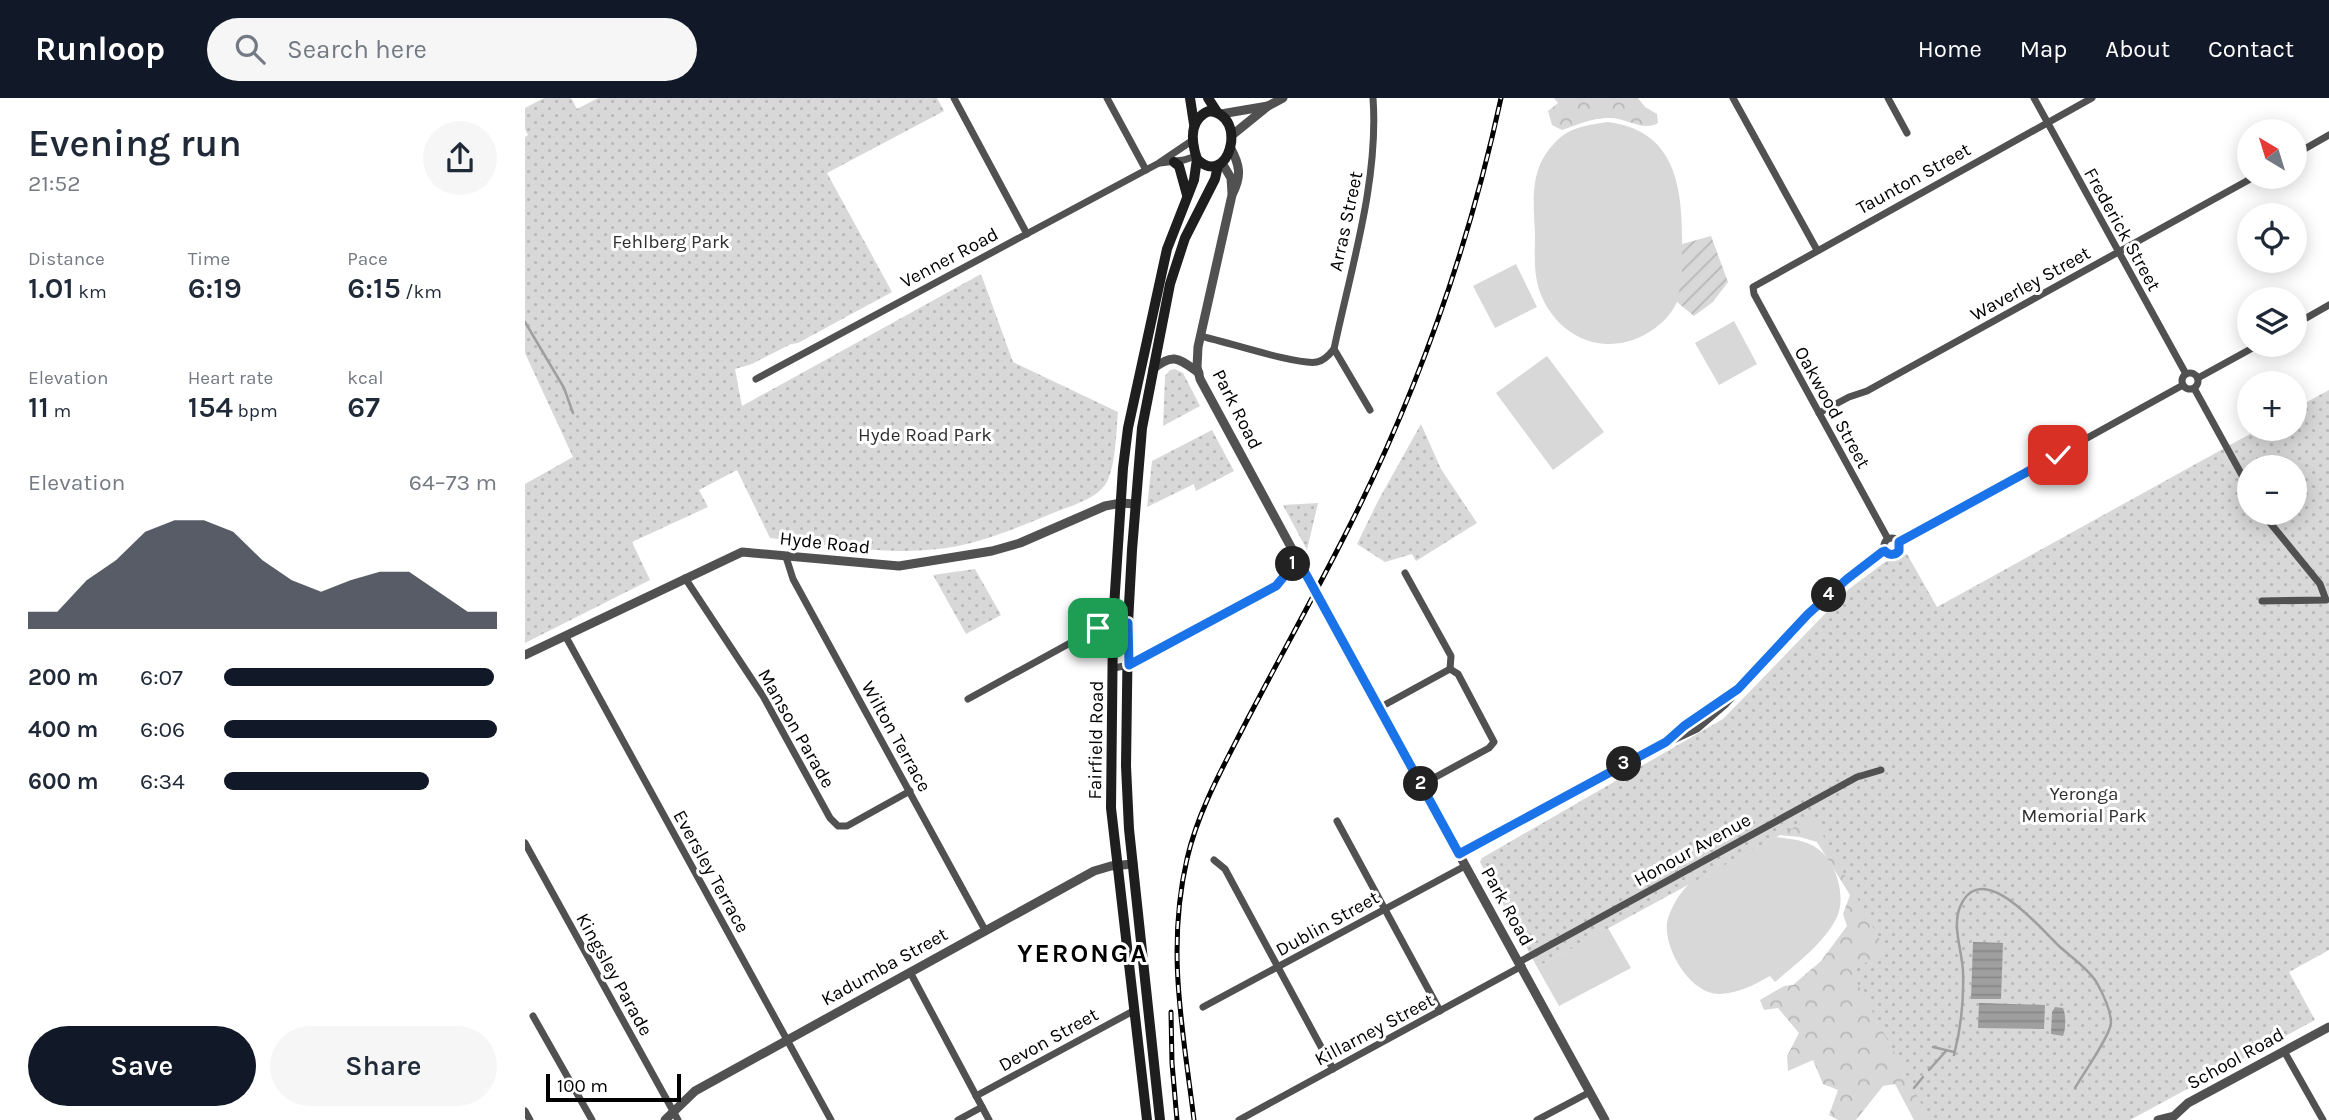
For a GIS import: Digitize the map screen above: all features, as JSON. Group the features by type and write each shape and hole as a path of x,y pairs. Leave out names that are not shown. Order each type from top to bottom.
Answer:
{"main road":[{"path":"1190,98 1196,158 1206,166 1220,165 1229,153 1231,136 1228,122 1208,98"},
{"path":"1194,124 1205,112 1219,113"},
{"name":"Fairfield Road","path":"1147,1120 1111,808 1113,623 1128,428 1173,228 1193,180 1196,158"},
{"path":"1174,162 1180,169 1187,195"},
{"name":"Fairfield Road","path":"1160,1120 1132,864 1126,766 1128,623 1135,503 1142,428 1176,263 1220,165"}],"street":[{"path":"954,98 1027,234"},
{"path":"1107,98 1146,170"},
{"path":"1231,136 1268,106 1283,98"},
{"name":"Arras Street","path":"1333,349 1373,169 1373,98"},
{"path":"1734,98 1817,250"},
{"path":"1888,98 1907,132"},
{"name":"Frederick Street","path":"2034,98 2186,374"},
{"name":"Taunton Street","path":"1753,289 1756,284 2092,98"},
{"path":"1219,113 1268,106"},
{"path":"2307,148 2329,135"},
{"name":"Venner Road","path":"756,379 1159,163 1193,140"},
{"path":"1230,147 1240,169 1238,183 1232,195 1200,336 1300,361 1318,362 1330,355 1333,349"},
{"name":"Venner Road","path":"1159,163 1196,158"},
{"path":"1220,165 1231,178 1232,195"},
{"name":"Waverley Street","path":"1819,413 1867,391 2237,186"},
{"name":"Oakwood Street","path":"1753,289 1888,539"},
{"path":"2307,318 2329,305"},
{"name":"Park Road","path":"1200,336 1197,354 1199,373 1205,390 1605,1120"},
{"path":"1333,349 1370,410"},
{"path":"2198,378 2237,356"},
{"path":"1153,369 1165,360 1175,359 1181,360 1199,373"},
{"path":"2193,373 2198,378 2194,388 2187,389 2183,385 2182,378 2186,374 2193,373"},
{"path":"1899,542 2183,385"},
{"path":"2194,388 2237,466"},
{"name":"Hyde Road","path":"525,656 742,552 899,566 943,561 1020,543 1105,506 1135,503"},
{"path":"2262,601 2326,600 2320,583 2272,525"},
{"path":"1893,538 1899,542 1897,553 1892,555 1885,551 1884,543 1888,539 1893,538"},
{"path":"1459,854 1666,742 1684,726 1738,689 1808,614 1836,588 1885,551"},
{"path":"1114,668 1129,665 1276,586 1291,568 1296,556"},
{"name":"Wilton Terrace","path":"786,557 793,579 985,930"},
{"path":"1405,573 1451,656 1450,669"},
{"name":"Manson Parade","path":"685,578 763,696 830,818 838,826 847,826 910,791"},
{"path":"968,698 1098,628 1113,623 1128,623"},
{"name":"Eversley Terrace","path":"566,637 831,1120"},
{"path":"1379,708 1450,669"},
{"path":"1421,785 1489,748 1493,742 1458,674 1450,669"},
{"name":"Honour Avenue","path":"1521,964 1857,777 1881,770"},
{"path":"1337,821 1440,1011"},
{"name":"Kingsley Parade","path":"525,843 675,1116"},
{"path":"1214,860 1226,869 1333,1069"},
{"name":"Kadumba Street","path":"665,1120 675,1116 695,1091 985,930 1094,871 1132,864"},
{"name":"Dublin Street","path":"1203,1007 1465,866"},
{"name":"Killarney Street","path":"1240,1119 1521,964"},
{"path":"910,972 989,1120"},
{"name":"Devon Street","path":"976,1096 1135,1010"},
{"path":"533,1016 592,1120"},
{"name":"School Road","path":"2158,1120 2175,1118 2188,1103 2329,1027"},
{"path":"2284,1051 2323,1120"},
{"path":"1537,1120 1590,1092"},
{"path":"958,1120 982,1107"},
{"path":"525,1111 530,1120"}],"green space":[{"path":"544,98 571,98 577,109 598,98 937,98 944,111 827,173 892,292 798,343 735,369 742,406 981,274 1013,362 1118,412 1113,460 1105,485 1095,495 1081,502 989,538 918,551 869,550 770,538 737,470 699,490 708,507 632,542 650,580 525,643 525,484 573,457 525,353 525,137 528,135 525,129 525,108"},
{"path":"1554,98 1638,98 1645,107 1657,114 1658,123 1647,126 1604,118 1562,130 1552,125 1548,111 1558,103"},
{"path":"1607,122 1631,127 1649,137 1663,151 1678,187 1682,230 1681,285 1676,304 1656,328 1647,334 1617,344 1593,342 1569,331 1544,301 1535,271 1534,193 1538,169 1551,147 1562,136 1583,126"},
{"path":"1711,236 1728,282 1713,302 1694,316 1677,302 1682,276 1682,244"},
{"path":"1516,264 1537,307 1495,328 1473,286"},
{"path":"1734,321 1757,364 1719,385 1695,343"},
{"path":"1547,356 1604,432 1553,470 1496,393"},
{"path":"1175,369 1183,373 1200,406 1163,426 1165,376"},
{"name":"Yeronga Memorial Park","path":"2329,390 2329,950 2289,972 2315,1020 2130,1120 1930,1120 1851,971 1886,951 1813,817 1537,967 1480,862 1482,858 1723,719 1849,589 1885,562 1907,554 1937,607 2237,441 2307,441 2307,402"},
{"path":"1421,424 1441,469 1477,523 1416,561 1412,554 1385,562 1357,544"},
{"path":"1212,430 1234,471 1196,491 1194,484 1147,507 1152,461"},
{"path":"1318,503 1307,550 1283,505"},
{"path":"975,569 1001,615 966,634 933,575"},
{"path":"1841,811 1941,1120 1914,1120 1895,1084 1883,1086 1856,1120 1838,1120 1829,1115 1838,1090 1823,1084 1813,1060 1788,1071 1787,1056 1799,1033 1778,1008 1764,1010 1760,1000 1784,986 1793,985 1821,961 1847,926 1843,914 1850,895 1817,842 1779,835 1813,816"},
{"path":"1776,837 1798,840 1825,855 1835,872 1840,891 1841,901 1836,919 1817,945 1775,982 1770,976 1734,992 1709,992 1690,979 1675,958 1667,934 1672,908 1677,898 1693,881"},
{"path":"1608,928 1631,968 1559,1006 1537,967"}],"shaded area":[{"path":"1973,942 2003,943 2001,999 1971,999"},
{"path":"1979,1003 2045,1005 2044,1029 1978,1028"},
{"path":"2055,1007 2063,1008 2064,1011 2063,1036 2051,1034 2052,1012"}],"waterway":[{"path":"525,322 564,388 573,413"},
{"path":"1954,1055 1963,992 1958,914 1970,893 1982,889 1996,892 2025,912 2089,973 2102,992 2111,1023 2101,1046 2075,1088"},
{"path":"1933,1047 1954,1052"},
{"path":"1929,1070 1946,1051"},
{"path":"1914,1088 1923,1077"}],"railway":[{"path":"1194,1120 1181,1022 1177,958 1181,893 1192,841 1220,773 1345,535 1395,430 1456,267 1488,155 1501,98"},
{"path":"1171,1012 1177,1120"}],"district":[{"name":"YERONGA","path":"1083,953"}],"route":[{"path":"1098,628 1113,623 1128,623 1129,665 1276,586 1287,576 1296,556 1459,854 1666,742 1744,684 1808,614 1882,552 1895,554 1899,551 1899,542 2058,455"}],"park label":[{"name":"Fehlberg Park","path":"671,241"},
{"name":"Hyde Road Park","path":"925,434"}]}
